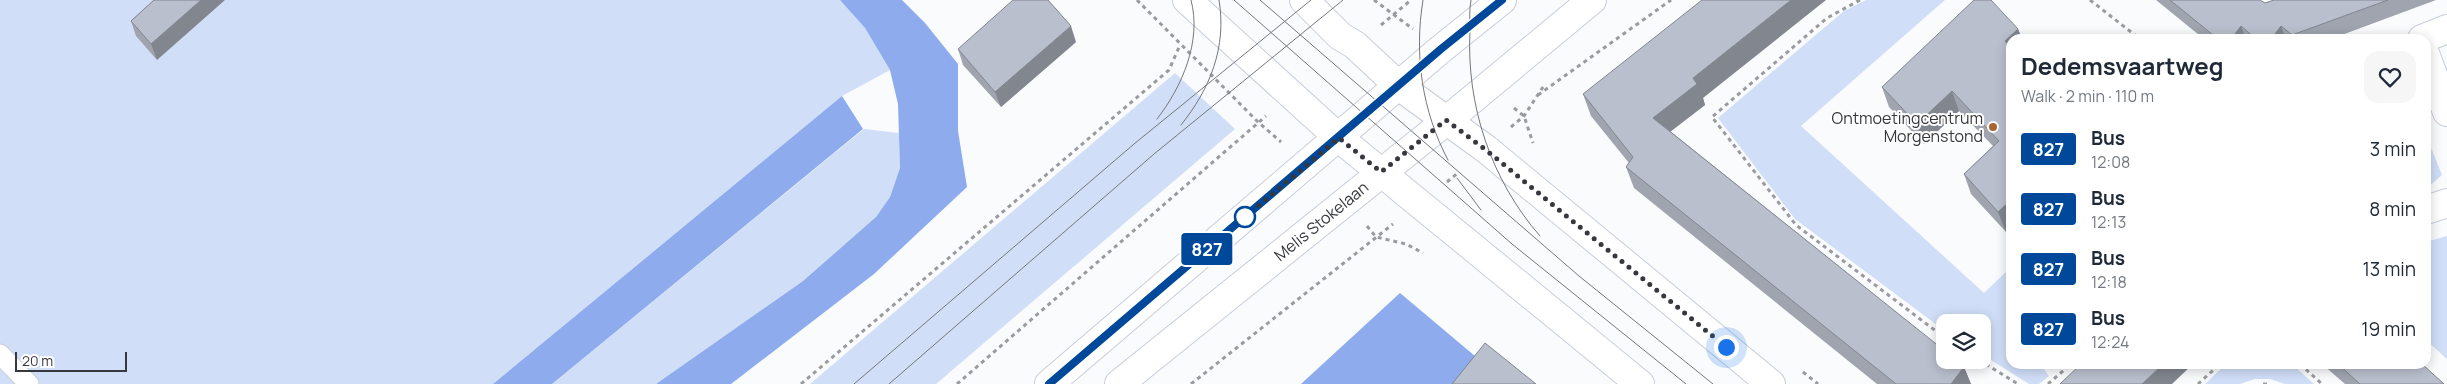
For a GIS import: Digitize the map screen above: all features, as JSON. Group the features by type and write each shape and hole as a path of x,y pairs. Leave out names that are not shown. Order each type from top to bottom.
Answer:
{"street":[{"path":"1188,0 1339,138 1640,384"},
{"path":"1304,0 1340,36 1356,45 1399,86 1486,150 1771,384"},
{"path":"1050,384 1502,0"},
{"name":"Melis Stokelaan","path":"1119,384 1592,0"},
{"path":"2431,35 2447,29"},
{"path":"2431,69 2447,112"},
{"path":"2431,208 2447,203"}],"lane":[{"path":"0,354 29,384"}],"path":[{"path":"1393,16 1411,0"},
{"path":"1192,384 1486,150 1524,116 1538,95 1671,0"},
{"path":"1860,0 1827,18 1712,117 1796,226 1936,331"},
{"path":"2090,0 2134,34"},
{"path":"801,384 1169,70 1180,44"},
{"path":"957,384 1258,122"},
{"path":"1991,367 2018,384"},
{"path":"2048,384 2065,369"},
{"path":"2198,384 2214,369"},
{"path":"2306,369 2322,384"}],"shaded area":[{"path":"0,0 840,0 865,28 890,70 842,96 493,384 0,384"},
{"path":"1866,0 1945,0 1801,126 1984,293 2006,272 2006,369 2044,369 2049,376 2039,384 2029,384 1991,360 1991,314 1936,314 1936,324 1795,219 1718,118 1844,11"},
{"path":"1175,73 1235,129 936,384 810,384"},
{"path":"864,129 899,133 900,168 890,197 876,217 803,281 656,384 552,384"},
{"path":"2431,148 2442,175 2431,185"},
{"path":"2447,236 2447,359 2431,345 2431,241"},
{"path":"2221,369 2298,369 2314,384 2285,384 2270,379 2255,379 2240,384 2205,384"}],"water":[{"path":"840,0 902,0 925,23 958,64 958,131 967,187 874,274 731,384 656,384 803,281 876,217 890,197 900,168 898,104 890,70 865,28"},
{"path":"842,96 863,129 552,384 493,384"},
{"path":"1400,293 1488,367 1474,384 1301,384"}],"building":[{"path":"154,0 201,0 151,44 131,21"},
{"path":"1013,0 1048,0 1071,26 995,92 958,49"},
{"path":"1702,0 1791,0 1693,78 1697,84 1653,118 1936,344 1936,369 1962,369 1951,384 1896,384 1626,167 1633,157 1583,94"},
{"name":"Ontmoetingcentrum Morgenstond","path":"1974,0 1991,0 2018,29 2013,34 2006,34 2005,41 2006,205 1998,212 1964,174 1999,141 1952,91 1917,124 1882,87"},
{"path":"2170,0 2260,0 2265,3 2274,0 2388,0 2295,34 2291,34 2281,26 2275,34 2250,34 2241,26 2235,34 2212,34"},
{"path":"1485,343 1536,384 1452,384"},
{"path":"2076,369 2158,369 2142,384 2060,384"},
{"path":"2344,369 2428,369 2444,384 2360,384"}],"tram line":[{"path":"1157,119 1174,93 1188,63 1194,31 1191,0"},
{"path":"1181,125 1200,97 1214,67 1221,34 1219,0"},
{"path":"1234,0 1512,244 1686,384"},
{"path":"1260,0 1579,276 1713,384"},
{"path":"854,384 1134,144 1311,0"},
{"path":"889,384 1154,154 1343,0"},
{"path":"1423,0 1419,41 1422,82 1432,122 1448,160"},
{"path":"1471,0 1470,58 1472,86 1477,113 1495,166 1508,191 1540,236"},
{"path":"1457,178 1481,210"}],"bus line":[{"name":"827","path":"1049,384 1365,116 1441,49 1502,0"}],"place":[{"name":"Ontmoetingcentrum Morgenstond","path":"1993,127"}],"route":[{"path":"1245,217 1339,138 1381,172 1446,120 1486,150 1726,347"}]}
